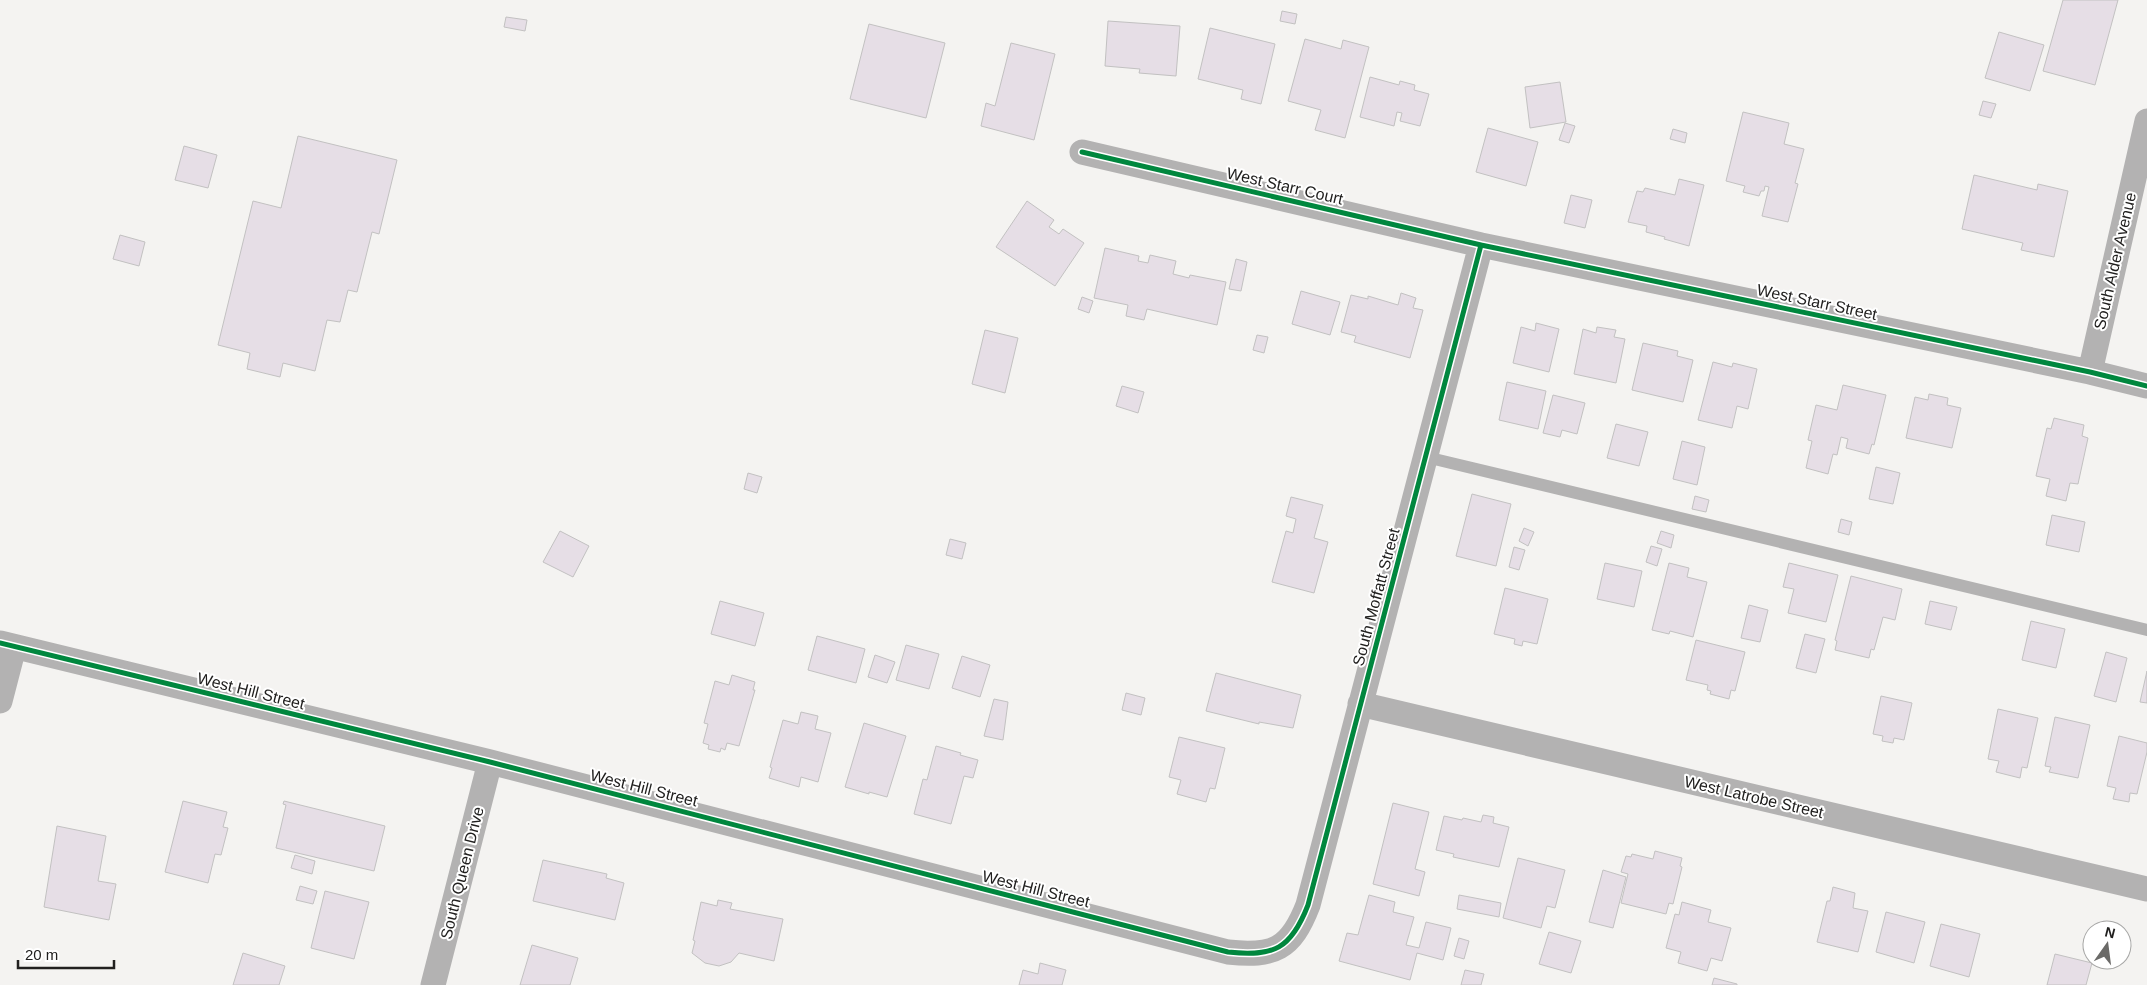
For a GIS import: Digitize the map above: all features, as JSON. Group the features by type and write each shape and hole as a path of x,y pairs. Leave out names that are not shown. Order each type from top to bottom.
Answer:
{"street":[{"name":"South Alder Avenue","path":"2090,372 2147,121"},
{"name":"West Starr Court","path":"1082,152 1482,245"},
{"name":"West Starr Street","path":"1482,245 2090,372 2147,386"},
{"name":"South Moffatt Street","path":"1280,947 1293,935 1308,905 1482,245"},
{"path":"0,701 7,645"},
{"name":"West Hill Street","path":"7,645 490,762 1228,952 1258,952 1280,947"},
{"name":"West Latrobe Street","path":"1360,704 2147,890"},
{"name":"South Queen Drive","path":"433,985 490,762"}],"lane":[{"path":"1426,457 2147,630"}],"building":[{"path":"2063,0 2118,0 2095,85 2043,71"},
{"path":"1282,11 1297,14 1295,24 1280,21"},
{"path":"506,17 527,20 525,31 504,27"},
{"path":"1108,21 1180,26 1176,76 1139,73 1140,69 1105,66"},
{"path":"869,24 945,43 926,118 850,99"},
{"path":"1210,28 1275,44 1261,104 1241,99 1243,90 1198,79"},
{"path":"1999,32 2044,45 2030,91 1985,78"},
{"path":"1305,39 1341,49 1343,40 1369,47 1345,138 1315,130 1321,110 1288,101"},
{"path":"1011,43 1055,54 1034,140 981,126 986,103 995,106"},
{"path":"1370,77 1399,85 1400,81 1415,85 1414,90 1429,94 1420,126 1400,121 1402,113 1397,112 1394,126 1360,117"},
{"path":"1560,82 1566,122 1530,128 1525,87"},
{"path":"1983,101 1996,104 1991,118 1979,115"},
{"path":"1743,112 1789,123 1784,144 1804,149 1795,183 1798,184 1788,222 1762,216 1769,187 1765,186 1764,191 1761,191 1759,196 1743,192 1745,186 1726,181"},
{"path":"1565,123 1575,126 1569,143 1559,140"},
{"path":"1488,128 1538,142 1526,186 1476,172"},
{"path":"1673,129 1687,133 1685,143 1670,139"},
{"path":"298,136 397,160 379,234 372,232 357,292 348,290 340,322 327,320 315,371 283,363 280,377 247,369 250,353 218,345 253,201 281,208"},
{"path":"184,146 217,155 208,188 175,180"},
{"path":"1974,175 2037,190 2038,184 2068,191 2054,257 2021,250 2023,243 1962,229"},
{"path":"1679,179 1704,185 1689,246 1646,232 1647,226 1628,222 1637,191 1643,192 1645,188 1675,195"},
{"path":"1571,195 1592,200 1585,228 1564,223"},
{"path":"1027,201 1054,220 1049,227 1059,234 1063,229 1084,243 1055,286 996,247"},
{"path":"120,235 145,242 139,266 113,259"},
{"path":"1105,248 1139,256 1138,261 1148,263 1150,255 1176,261 1173,274 1189,278 1190,275 1226,282 1217,325 1147,309 1144,320 1126,316 1128,305 1094,298"},
{"path":"1236,259 1247,262 1241,291 1229,289"},
{"path":"1301,291 1340,302 1330,335 1292,324"},
{"path":"1401,293 1416,298 1413,308 1423,310 1410,358 1354,342 1356,336 1341,332 1351,295 1368,299 1368,296 1398,305"},
{"path":"1082,297 1093,301 1089,313 1078,309"},
{"path":"1536,323 1559,329 1549,372 1513,363 1521,327 1535,331"},
{"path":"1597,327 1616,330 1614,337 1625,339 1616,383 1574,374 1583,329 1596,333"},
{"path":"985,330 1018,338 1005,393 972,384"},
{"path":"1257,335 1268,337 1264,353 1253,350"},
{"path":"1643,343 1678,351 1677,356 1693,360 1683,402 1632,390"},
{"path":"1713,362 1732,367 1733,363 1757,369 1748,409 1737,406 1732,428 1698,420"},
{"path":"1507,382 1546,391 1538,429 1499,420"},
{"path":"1843,385 1886,395 1874,445 1872,444 1869,454 1846,448 1848,439 1841,437 1837,455 1833,454 1828,474 1806,468 1812,441 1808,440 1816,405 1837,410"},
{"path":"1122,386 1144,392 1138,413 1116,406"},
{"path":"1929,394 1948,398 1947,405 1961,408 1952,448 1906,438 1915,397 1928,400"},
{"path":"1553,395 1585,403 1577,434 1562,430 1560,437 1543,433"},
{"path":"2054,418 2084,425 2082,436 2088,438 2078,484 2070,483 2066,501 2046,496 2050,479 2036,476 2047,428 2051,429"},
{"path":"1616,424 1648,432 1639,466 1607,458"},
{"path":"1682,441 1705,447 1697,485 1673,479"},
{"path":"1876,467 1900,473 1893,504 1869,499"},
{"path":"748,473 762,477 757,493 744,489"},
{"path":"1472,494 1511,504 1496,566 1456,556"},
{"path":"1695,496 1709,500 1706,512 1692,509"},
{"path":"1291,497 1323,505 1314,538 1328,542 1314,593 1272,582 1286,531 1293,533 1296,519 1286,516"},
{"path":"2052,515 2085,522 2079,552 2046,545"},
{"path":"1841,519 1852,522 1849,535 1838,532"},
{"path":"1524,528 1534,532 1528,546 1519,541"},
{"path":"560,531 589,546 573,577 543,562"},
{"path":"1661,531 1674,535 1671,548 1657,543"},
{"path":"950,539 966,543 962,559 946,555"},
{"path":"1651,546 1662,549 1657,566 1646,562"},
{"path":"1514,547 1525,550 1519,570 1509,567"},
{"path":"1605,563 1642,571 1634,607 1597,599"},
{"path":"1669,563 1689,568 1687,577 1707,582 1693,637 1670,631 1669,634 1652,630"},
{"path":"1789,563 1838,575 1826,622 1788,613 1794,589 1783,587"},
{"path":"1851,576 1902,589 1895,620 1883,617 1874,650 1871,649 1869,658 1835,650 1837,641 1835,640"},
{"path":"1505,588 1548,599 1537,644 1523,641 1522,646 1514,644 1515,639 1494,634"},
{"path":"720,601 764,613 755,646 711,634"},
{"path":"1930,601 1957,607 1951,630 1925,624"},
{"path":"1749,605 1768,610 1760,642 1741,638"},
{"path":"2031,621 2065,629 2056,668 2022,660"},
{"path":"1805,634 1825,639 1816,673 1796,668"},
{"path":"817,636 865,649 856,683 808,670"},
{"path":"1696,640 1745,652 1735,691 1731,690 1729,699 1710,694 1711,691 1707,690 1708,685 1686,680"},
{"path":"906,645 939,654 929,689 896,680"},
{"path":"2106,652 2127,658 2116,702 2094,696"},
{"path":"875,655 895,662 887,683 868,677"},
{"path":"962,656 990,665 980,697 952,688"},
{"path":"2147,671 2147,703 2140,702"},
{"path":"1216,673 1301,695 1293,728 1259,722 1259,724 1206,711"},
{"path":"732,675 755,682 753,690 755,690 739,746 727,743 725,750 721,748 720,752 708,749 709,745 703,743 708,724 704,723 715,681 729,685"},
{"path":"1126,693 1145,698 1141,715 1122,710"},
{"path":"1881,696 1912,703 1904,740 1894,738 1893,743 1882,741 1883,736 1873,734"},
{"path":"994,699 1008,702 1003,740 984,736"},
{"path":"1998,709 2038,718 2027,768 2022,767 2020,778 1996,772 1999,761 1988,759"},
{"path":"801,712 818,716 815,729 831,733 818,782 801,777 799,787 769,778 772,768 770,767 783,720 798,724"},
{"path":"2055,717 2090,725 2078,778 2049,772 2051,767 2045,766"},
{"path":"864,723 906,736 887,797 845,787"},
{"path":"2119,736 2147,743 2147,752 2137,794 2130,793 2129,802 2113,799 2116,788 2107,786"},
{"path":"1179,737 1225,748 1215,789 1210,788 1206,802 1177,794 1181,780 1169,777"},
{"path":"936,746 978,760 973,778 964,776 951,824 914,814 923,779 927,780"},
{"path":"183,801 227,812 223,827 228,828 221,855 215,854 208,883 165,872"},
{"path":"284,801 385,826 374,871 276,848 286,805 283,804"},
{"path":"1393,803 1429,812 1415,869 1425,872 1419,896 1373,884"},
{"path":"1483,815 1494,817 1493,823 1509,827 1499,867 1453,857 1454,854 1436,850 1444,816 1481,822"},
{"path":"57,826 106,836 98,881 116,884 109,920 44,907"},
{"path":"1655,851 1682,858 1680,866 1682,867 1673,904 1669,903 1666,914 1621,903 1628,874 1621,872 1626,856 1631,857 1632,854 1653,859"},
{"path":"295,855 315,861 312,874 291,868"},
{"path":"1518,858 1565,870 1555,908 1547,906 1541,928 1503,918"},
{"path":"543,860 607,874 606,878 624,883 615,920 533,901"},
{"path":"1603,870 1626,877 1613,928 1589,922"},
{"path":"300,886 317,891 313,904 296,900"},
{"path":"1833,887 1855,893 1853,908 1868,911 1858,952 1817,942 1827,901 1830,901"},
{"path":"325,891 369,902 354,959 311,948"},
{"path":"1369,895 1395,902 1393,912 1414,917 1406,945 1419,948 1426,922 1451,928 1443,960 1417,953 1410,980 1339,961 1347,933 1358,935"},
{"path":"1459,895 1501,903 1499,917 1457,909"},
{"path":"718,900 732,903 730,909 783,919 774,961 739,953 731,962 719,966 705,963 692,953 701,902 717,906"},
{"path":"1682,902 1711,910 1708,922 1731,928 1722,961 1711,958 1707,971 1678,963 1681,952 1666,948 1675,914 1679,915"},
{"path":"1886,912 1925,922 1914,963 1876,952"},
{"path":"1941,924 1980,934 1969,977 1930,966"},
{"path":"1549,932 1581,941 1571,973 1539,964"},
{"path":"1459,938 1469,941 1464,959 1454,956"},
{"path":"532,945 578,958 570,985 520,985"},
{"path":"243,953 285,966 279,985 233,985"},
{"path":"2055,954 2082,961 2082,970 2090,970 2086,985 2047,985"},
{"path":"1040,963 1066,970 1062,985 1019,985 1023,970 1038,974"},
{"path":"1465,970 1484,974 1481,985 1461,985"},
{"path":"1714,978 1737,984 1737,985 1712,985"}],"cycle path":[{"path":"1082,152 1481,245 2090,372 2147,386"},
{"path":"0,643 490,762 1228,952 1258,953 1269,951 1279,947 1295,932 1308,905 1481,245"}]}
